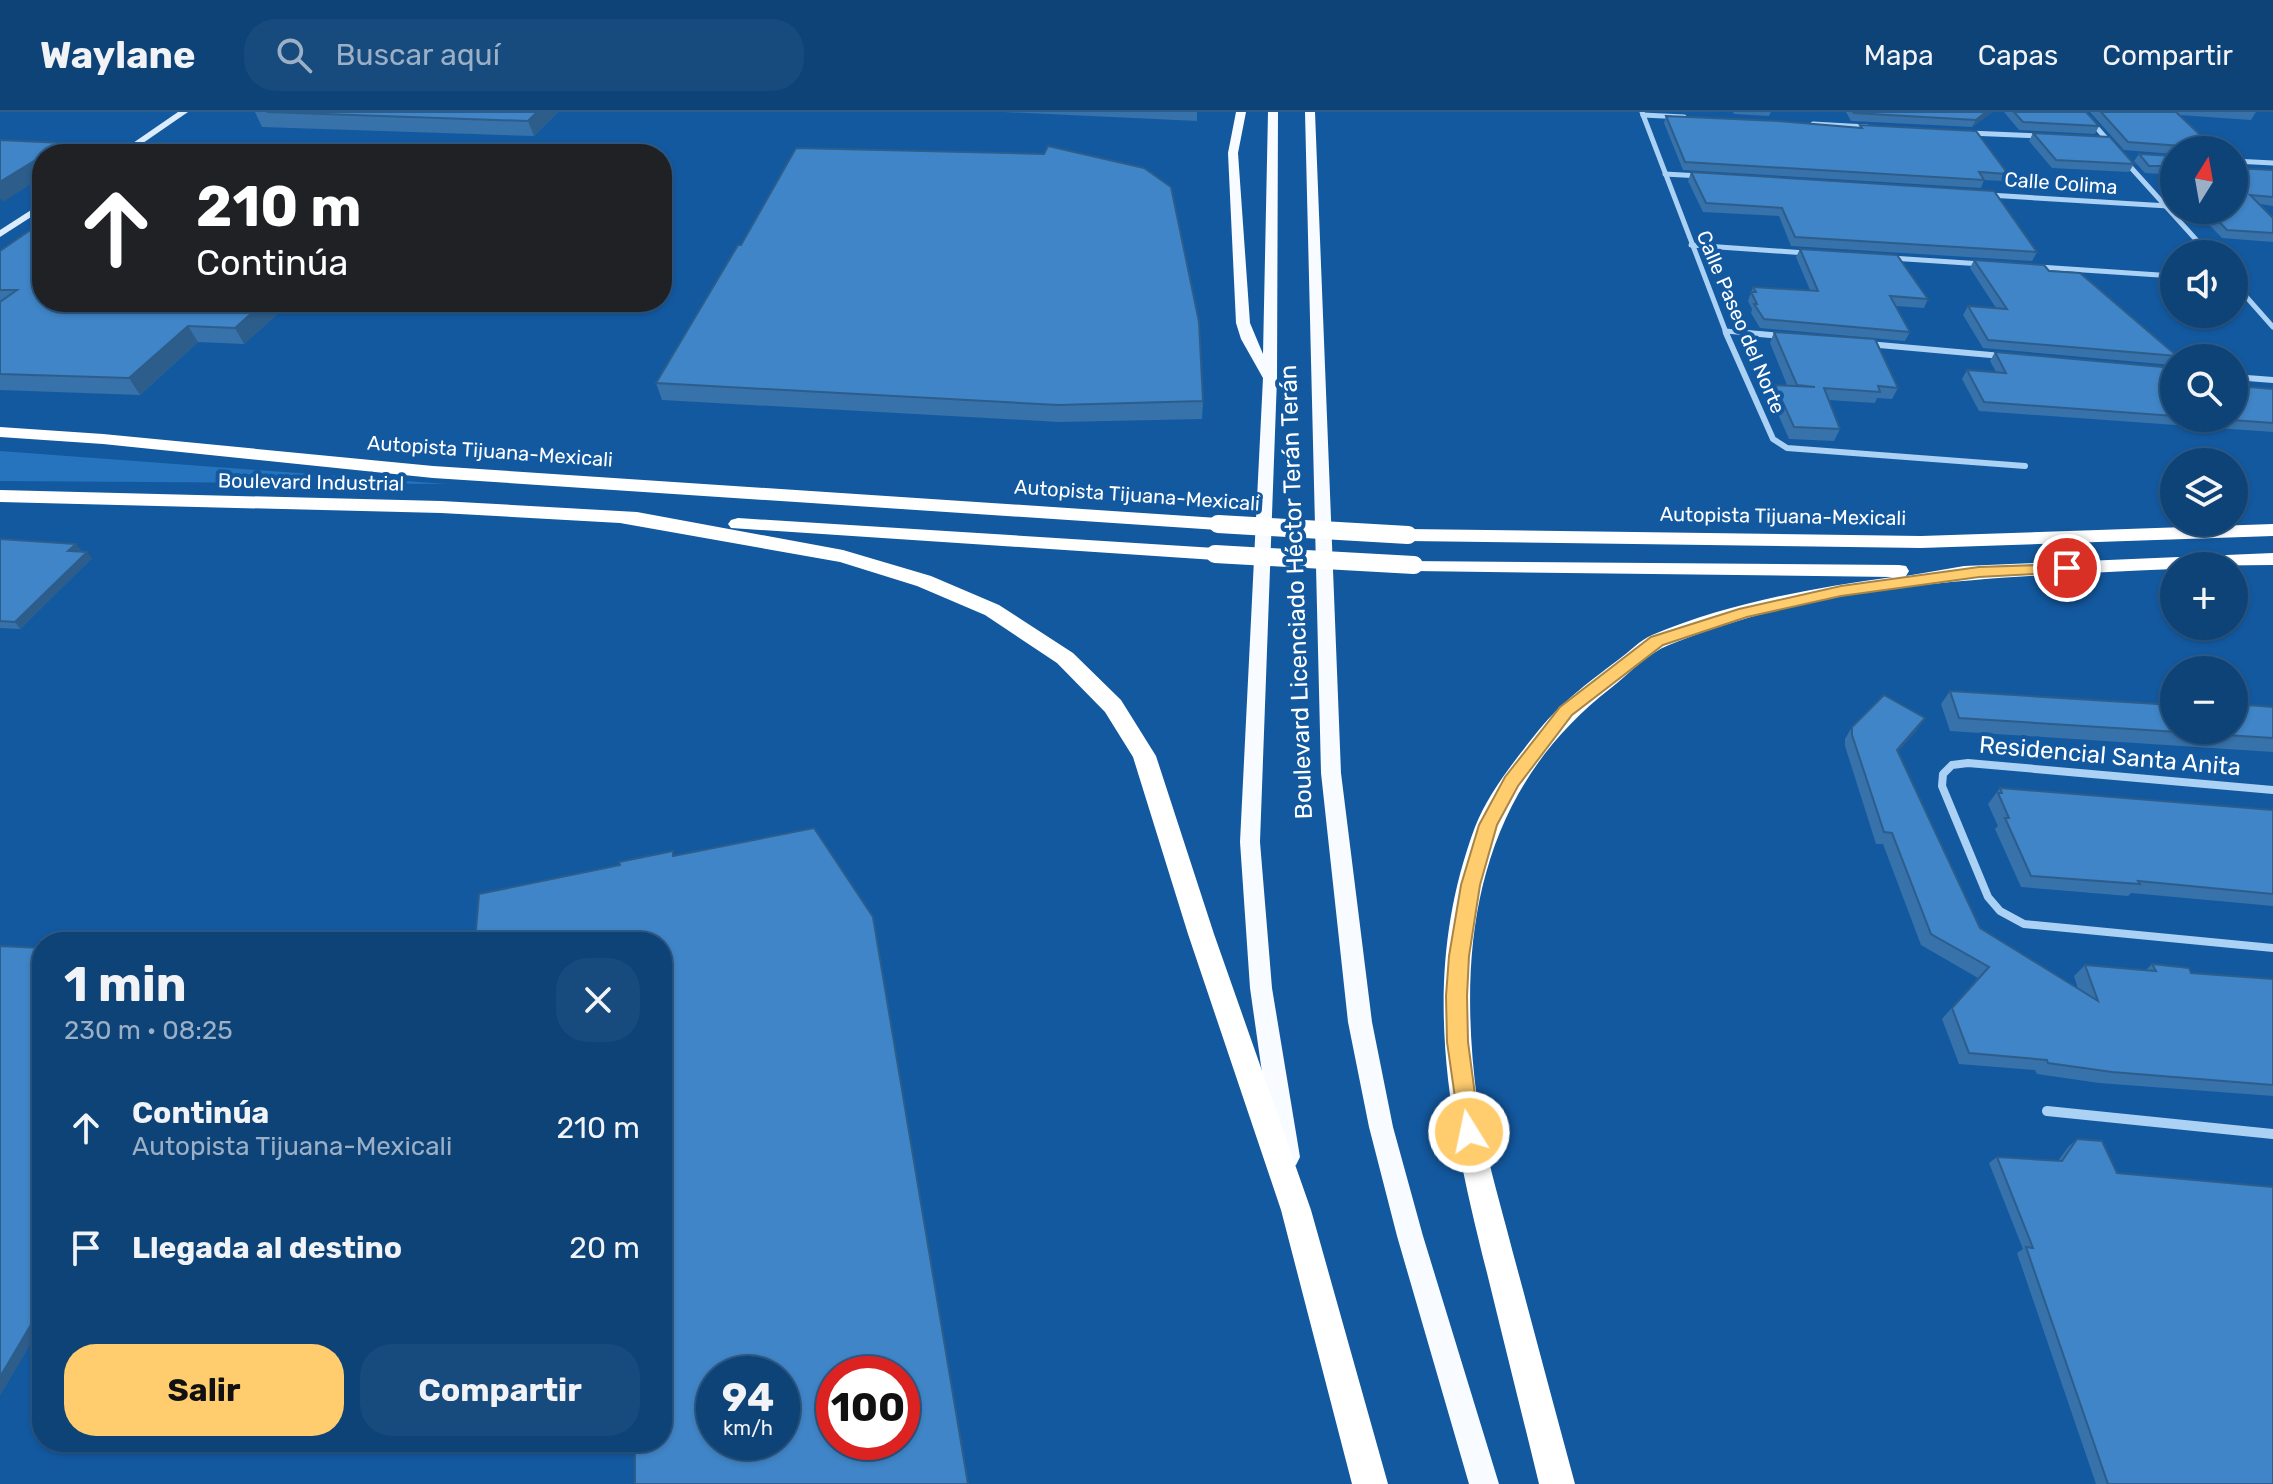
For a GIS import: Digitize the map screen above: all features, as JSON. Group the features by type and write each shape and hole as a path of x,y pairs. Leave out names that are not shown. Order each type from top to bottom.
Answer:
{"highway":[{"name":"Autopista Tijuana-Mexicali","path":"0,432 103,439 433,472 1408,535 1921,542 2273,530"},
{"name":"Boulevard Industrial","path":"0,496 429,506 620,517"},
{"path":"620,517 843,556 924,581 992,610 1023,629 1065,658 1113,706 1144,756 1201,934 1296,1210"},
{"path":"620,517 1414,565 1979,572 2273,559"},
{"path":"1557,1484 1474,1162 1463,1102 1457,1042 1459,956 1470,885 1488,825 1511,782 1566,711 1657,641 1744,612 1841,591 1979,572"},
{"name":"Boulevard Licenciado Héctor Terán Terán","path":"1296,1210 1370,1484"}],"main road":[{"path":"1241,112 1233,153 1243,323 1248,339 1270,378"},
{"name":"Boulevard Licenciado Héctor Terán Terán","path":"1273,112 1270,378 1250,842 1261,988 1296,1210"},
{"name":"Boulevard Licenciado Héctor Terán Terán","path":"1310,112 1331,773 1356,996 1381,1127 1484,1484"}],"street":[{"path":"136,144 184,112"},
{"path":"2083,112 2114,148"},
{"path":"1643,113 1690,117"},
{"name":"Calle Paseo del Norte","path":"1643,113 1725,331 1773,439 1787,448 2025,466"},
{"path":"1798,123 1876,128"},
{"path":"1968,133 2046,137"},
{"path":"2092,139 2108,140"},
{"path":"2134,156 2120,155 2160,198"},
{"path":"2248,162 2273,163"},
{"path":"1665,174 1712,177"},
{"name":"Calle Colima","path":"1979,194 2160,205"},
{"path":"0,234 32,213"},
{"path":"2183,224 2197,240"},
{"path":"1691,245 1816,253"},
{"path":"1878,257 1987,264"},
{"path":"2034,267 2160,275"},
{"path":"2248,299 2273,327"},
{"path":"1725,331 1787,337"},
{"path":"1864,344 2004,356"},
{"path":"2248,378 2273,380"},
{"name":"Residencial Santa Anita","path":"2273,790 1968,763 1952,765 1943,774 1942,786 1988,897 2000,911 2024,924 2273,948"},
{"path":"2047,1111 2273,1134"}],"shaded area":[{"path":"0,451 446,484 0,481"}],"building":[{"path":"267,112 537,112 528,121"},
{"path":"1853,112 1986,112 1976,120"},
{"path":"2014,112 2086,112 2099,126 2023,122"},
{"path":"2101,112 2176,112 2201,136 2160,136 2160,144 2128,142"},
{"path":"1666,116 1862,128 1860,125 1976,131 2008,174 1979,172 1984,180 1685,162"},
{"path":"2033,133 2110,137 2134,164 2056,160"},
{"path":"0,140 63,143 32,144 32,162 0,182"},
{"path":"1048,146 1144,168 1171,187 1199,322 1203,401 1058,405 656,383 796,148 1044,154"},
{"path":"2139,154 2160,155 2160,166 2149,166"},
{"path":"2248,169 2273,170 2273,197 2250,195 2273,218 2273,233 2227,230 2221,224 2248,224"},
{"path":"1691,172 1994,191 2037,252 1795,237 1782,208 1706,203"},
{"path":"32,229 32,312 253,312 235,328 188,326 129,378 0,374 0,302 17,290 0,290 0,251"},
{"path":"1800,249 1897,255 1928,299 1890,296 1910,332 1764,319 1754,304 1757,304 1751,292 1756,292 1753,287 1818,291"},
{"path":"1974,260 2044,265 2049,271 2080,273 2163,344 2160,344 2160,355 1988,340 1968,306 2007,309"},
{"path":"1774,332 1875,339 1898,388 1878,386 1880,392 1824,388 1840,429 1794,427 1775,385 1815,387 1797,385"},
{"path":"1995,352 2160,367 2160,415 1984,402 1967,370 2006,373"},
{"path":"2248,389 2273,389 2273,423 2248,421"},
{"path":"0,539 76,544 68,551 87,552 15,622 0,621"},
{"path":"1950,691 2160,704 2160,731 1959,718"},
{"path":"1884,695 1925,718 1897,750 1980,928 2098,1001 2085,965 2156,971 2152,964 2189,968 2191,973 2273,979 2273,1085 2112,1072 2048,1063 2047,1060 1969,1053 1952,1008 1989,967 1931,934 1892,833 1884,832 1852,735 1852,727"},
{"path":"2248,705 2273,707 2273,738 2248,736"},
{"path":"2000,788 2273,810 2273,894 2138,881 2140,884 2031,876 2005,818 2009,818 1998,793 2002,793"},
{"path":"814,828 873,917 968,1484 635,1484 635,1452 672,1452 672,932 476,932 479,894 620,865 619,862 673,851 673,856"},
{"path":"0,946 32,948 32,1323 0,1377"},
{"path":"2077,1139 2102,1141 2117,1173 2273,1187 2273,1484 2108,1484 2026,1247 2033,1248 1997,1157 2062,1161"}],"route":[{"path":"1469,1132 1457,1042 1457,996 1459,956 1470,885 1488,825 1511,782 1566,711 1657,641 1744,612 1841,591 1979,572 2067,568"}]}
